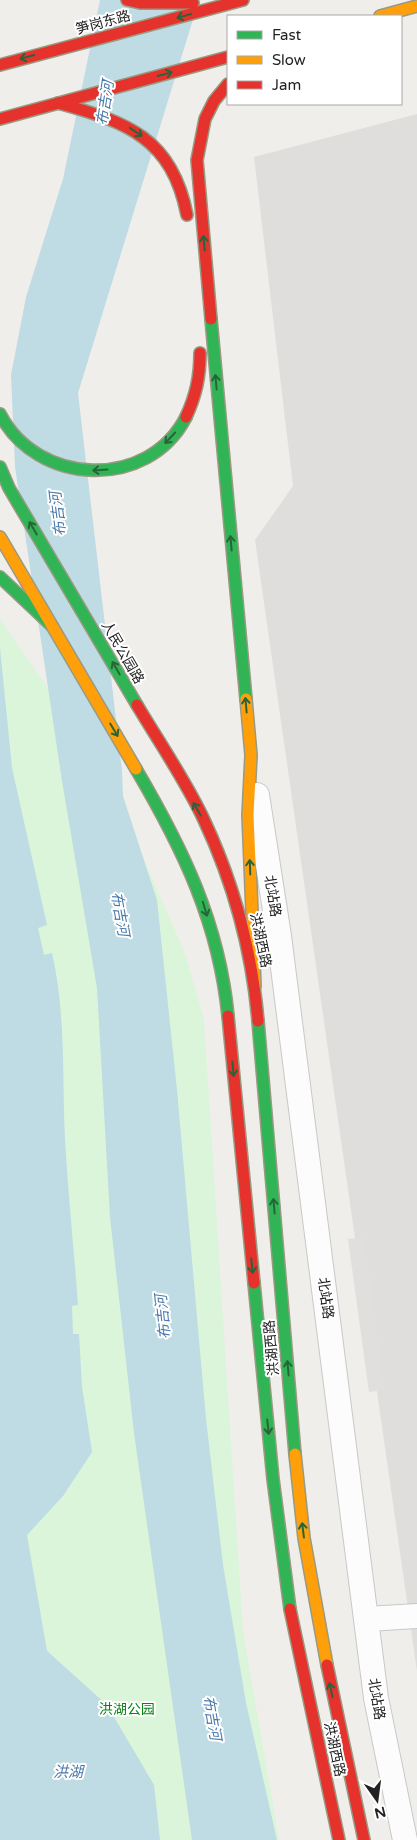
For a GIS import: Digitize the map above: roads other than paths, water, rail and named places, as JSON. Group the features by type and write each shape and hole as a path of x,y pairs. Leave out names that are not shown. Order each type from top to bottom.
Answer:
{"main road":[{"path":"127,0 140,3 232,3"},
{"name":"笋岗东路","path":"0,65 243,0"},
{"path":"384,15 417,6"},
{"path":"0,119 227,57"},
{"path":"227,85 210,106 203,120 198,138 198,188 251,755 248,815 255,986"},
{"path":"58,103 114,120 157,147 170,163 181,183 188,225"},
{"path":"0,414 18,440 34,452 62,466 82,471 106,470 127,466 164,445 184,423 194,404 200,377 199,339"},
{"name":"人民公园路","path":"0,467 14,496 204,819 218,852"},
{"path":"0,537 52,626"},
{"path":"0,576 52,626"},
{"name":"洪湖西路","path":"52,626 162,813 188,864 205,906 226,997 273,1480 282,1551 294,1633 339,1840"},
{"name":"洪湖西路","path":"218,852 236,901 255,986 298,1494 307,1566 320,1637 364,1840"}],"street":[{"name":"北站路","path":"251,755 279,936 376,1698 405,1840"},
{"path":"367,1619 417,1616"}],"water":[{"name":"布吉河","path":"100,0 199,0 78,393 122,771 123,796 157,900 177,1090 206,1419 223,1565 246,1703 277,1840 192,1840 134,1433 110,1217 97,988 62,781 15,467 11,375 26,297 63,179"},
{"name":"洪湖","path":"0,648 12,768 47,925 38,928 44,955 52,953 60,999 65,1139 78,1305 72,1306 73,1334 79,1334 82,1387 92,1452 63,1496 27,1535 47,1651 107,1705 154,1785 160,1840 0,1840"}],"park label":[{"name":"洪湖公园","path":"127,1709"}]}
